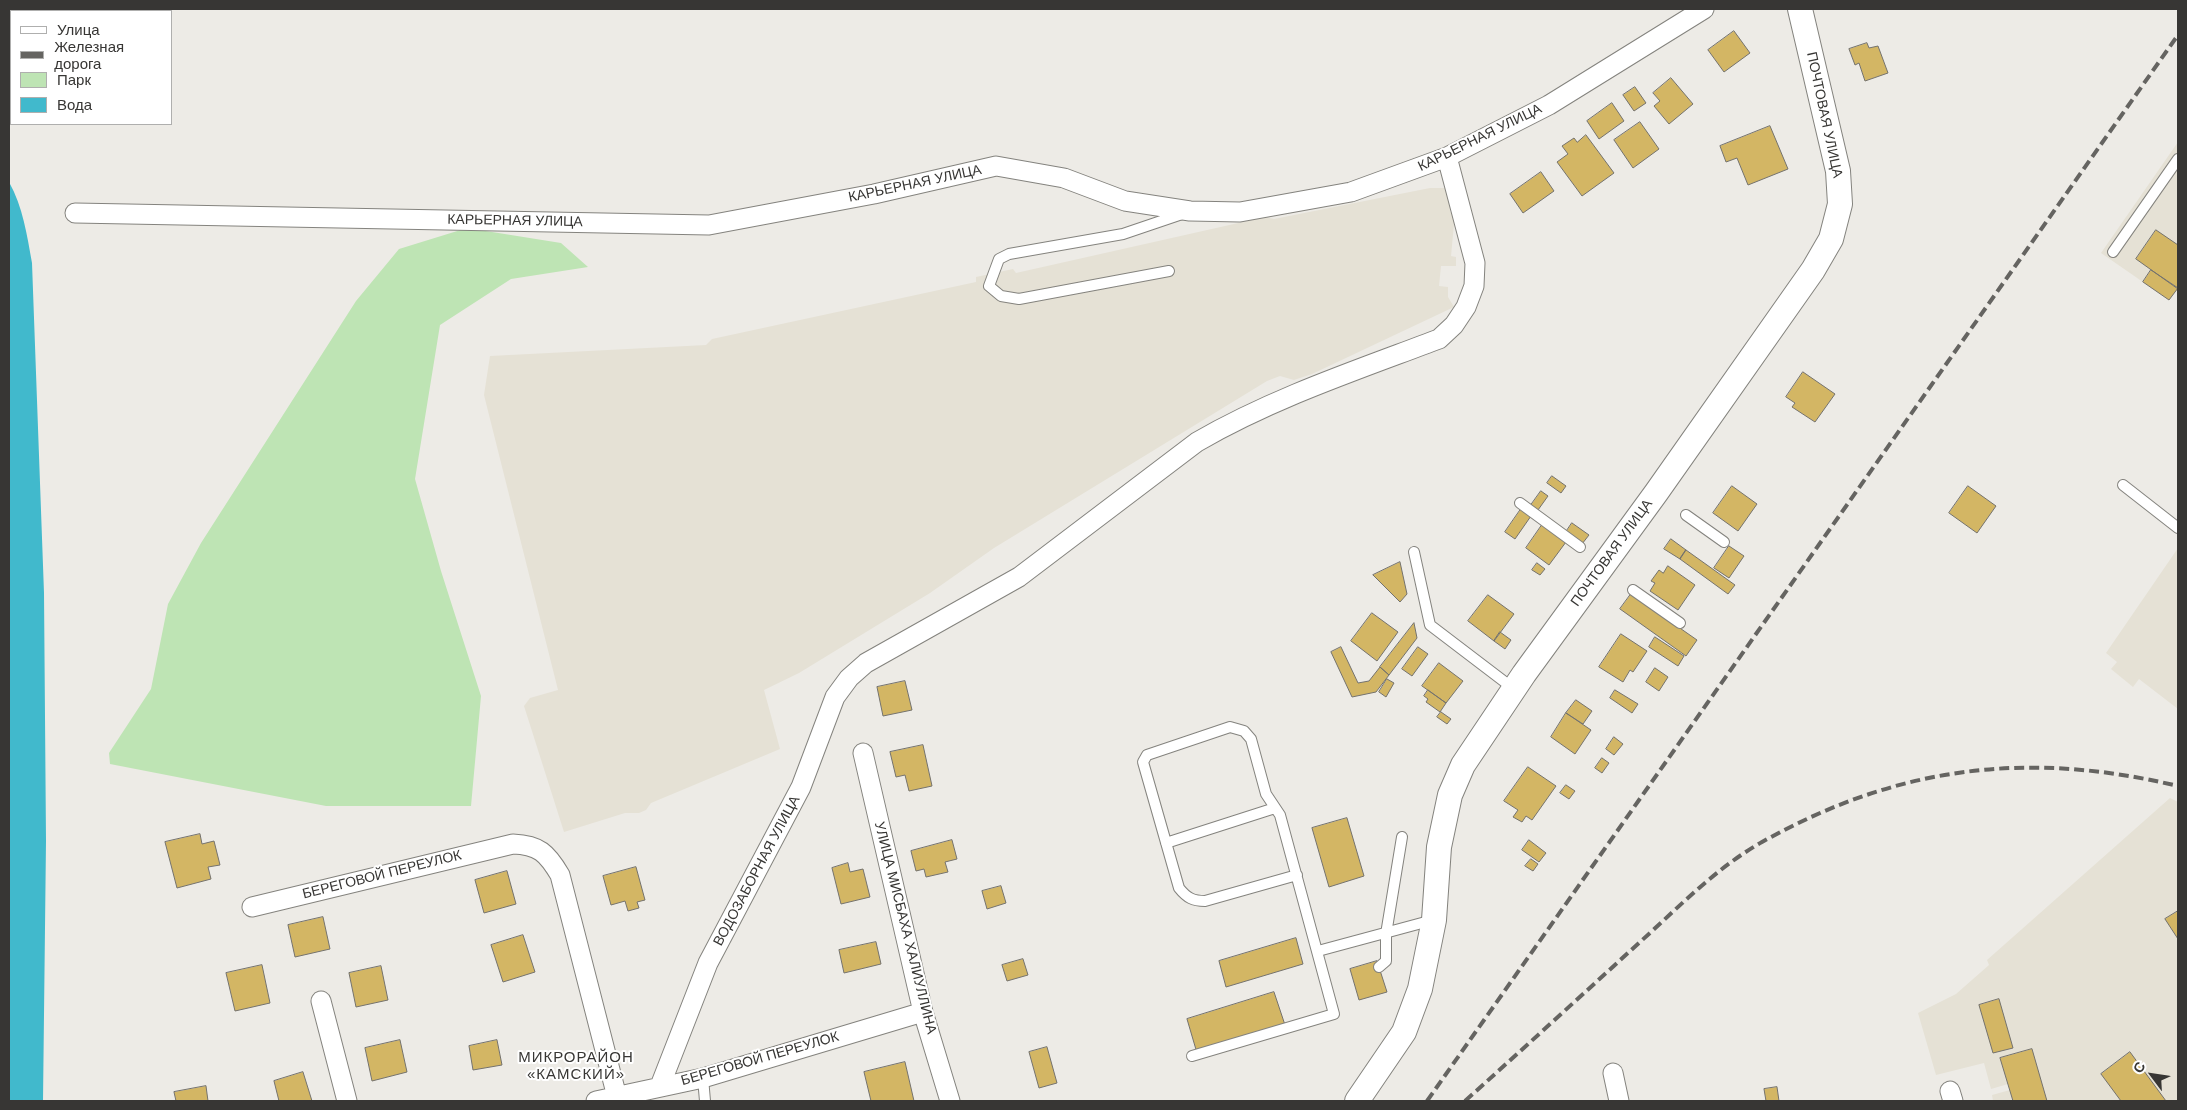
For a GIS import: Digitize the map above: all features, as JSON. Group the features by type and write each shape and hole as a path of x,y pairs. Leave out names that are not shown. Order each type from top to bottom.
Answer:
{"street":[{"name":"КАРЬЕРНАЯ УЛИЦА","path":"75,212 709,225 874,194 996,166 1064,178 1125,201 1190,211 1240,212 1351,192 1447,157 1549,105 1704,9"},
{"name":"ПОЧТОВАЯ УЛИЦА","path":"1357,1101 1404,1032 1420,989 1434,920 1439,847 1450,795 1463,765 1514,688 1813,270 1831,239 1840,204 1838,171 1800,9"},
{"name":"ВОДОЗАБОРНАЯ УЛИЦА","path":"660,1086 708,963 801,787 835,697 849,678 866,663 1018,576 1197,442 1294,394 1440,339 1454,325 1466,307 1474,286 1475,263 1447,157"},
{"name":"УЛИЦА МИСБАХА ХАЛИУЛЛИНА","path":"863,754 923,1012 950,1101"},
{"name":"БЕРЕГОВОЙ ПЕРЕУЛОК","path":"252,907 512,844 528,845 539,849 550,859 560,875 617,1097"},
{"path":"321,1001 348,1101"},
{"name":"БЕРЕГОВОЙ ПЕРЕУЛОК","path":"596,1101 703,1078 923,1012"},
{"path":"1613,1073 1619,1101"}],"lane":[{"path":"2113,252 2178,159"},
{"path":"1169,272 1019,299 1002,296 990,286 999,259 1009,254 1124,234 1190,211"},
{"path":"2123,485 2178,528"},
{"path":"1520,503 1580,547"},
{"path":"1686,515 1724,542"},
{"path":"1414,552 1430,625 1514,688"},
{"path":"1633,590 1680,623"},
{"path":"1192,1056 1334,1014 1318,951 1297,875 1280,815 1266,794 1251,739 1244,731 1230,727 1147,755 1143,762 1179,888 1186,897 1196,901 1205,901 1297,875"},
{"path":"1166,843 1275,808"},
{"path":"1379,967 1386,961 1386,934 1402,837"},
{"path":"1318,951 1434,920"},
{"path":"703,1078 705,1101"}],"shaded area":[{"path":"2178,142 2178,289 2169,300 2101,253"},
{"path":"1430,188 1447,188 1451,203 1450,212 1455,213 1451,256 1456,257 1456,266 1441,266 1439,286 1448,287 1448,297 1454,307 1312,374 1294,380 1280,376 1267,381 994,548 930,593 799,673 764,690 780,749 651,803 646,810 639,813 625,813 564,832 524,706 530,698 558,690 484,395 490,356 706,345 712,339 976,282 976,277 1013,269 1016,273 1265,217 1274,219"},
{"path":"2178,548 2178,709 2139,679 2133,687 2111,669 2117,662 2106,653"},
{"path":"2170,798 2178,802 2178,1101 1993,1101 1992,1095 2010,1090 2008,1084 1991,1089 1984,1063 1936,1075 1918,1013 1956,994 1989,965 1987,960"}],"green space":[{"path":"467,228 561,243 588,267 511,279 440,325 415,479 441,571 481,696 471,806 326,806 110,764 109,753 151,689 168,604 201,543 356,301 399,249"}],"water":[{"path":"9,182 21,211 32,263 44,593 46,841 43,1101 9,1101"}],"building":[{"path":"1734,31 1750,53 1724,72 1708,50"},
{"path":"1867,43 1869,48 1878,46 1888,73 1865,81 1859,63 1855,65 1849,49"},
{"path":"1671,78 1693,104 1669,124 1654,106 1660,101 1653,93"},
{"path":"1635,87 1646,103 1634,111 1623,95"},
{"path":"1612,103 1624,121 1599,139 1587,121"},
{"path":"1640,122 1659,149 1633,168 1614,140"},
{"path":"1770,126 1788,169 1748,185 1737,158 1726,162 1720,146"},
{"path":"1586,135 1614,173 1582,196 1557,162 1568,154 1562,146 1574,138 1577,142"},
{"path":"1541,172 1554,191 1523,213 1510,194"},
{"path":"2156,230 2178,245 2178,289 2136,259"},
{"path":"2151,270 2178,288 2169,300 2143,282"},
{"path":"1803,372 1835,394 1815,422 1792,407 1795,403 1786,397"},
{"path":"1552,476 1566,486 1561,493 1547,483"},
{"path":"1732,486 1757,504 1738,531 1713,513"},
{"path":"1968,486 1996,506 1977,533 1949,513"},
{"path":"1541,491 1548,496 1538,510 1531,505"},
{"path":"1521,509 1531,516 1515,539 1505,532"},
{"path":"1572,523 1589,535 1582,544 1566,532"},
{"path":"1542,525 1566,542 1549,565 1526,548"},
{"path":"1671,539 1686,550 1680,559 1664,549"},
{"path":"1729,546 1744,556 1729,578 1714,568"},
{"path":"1686,550 1735,585 1728,594 1680,559"},
{"path":"1400,562 1407,594 1400,602 1373,575"},
{"path":"1537,563 1545,569 1540,575 1532,570"},
{"path":"1668,566 1695,585 1678,610 1650,591 1655,583 1651,581 1659,570 1663,573"},
{"path":"1631,594 1697,640 1686,656 1620,609"},
{"path":"1488,595 1514,614 1494,641 1468,621"},
{"path":"1372,613 1398,632 1377,661 1351,641"},
{"path":"1414,623 1417,638 1389,675 1380,667"},
{"path":"1500,632 1511,640 1505,649 1494,641"},
{"path":"1621,634 1647,651 1633,672 1630,670 1623,682 1599,667"},
{"path":"1655,637 1684,656 1678,666 1649,647"},
{"path":"1341,647 1358,683 1369,681 1380,667 1389,675 1376,692 1352,697 1331,652"},
{"path":"1418,647 1428,654 1412,676 1402,669"},
{"path":"1439,663 1463,681 1446,703 1422,686"},
{"path":"1655,668 1668,677 1659,691 1646,682"},
{"path":"1387,679 1394,683 1386,697 1379,692"},
{"path":"905,681 912,710 883,716 877,687"},
{"path":"1428,690 1446,703 1440,712 1426,702 1428,699 1424,696"},
{"path":"1615,690 1638,704 1632,713 1610,698"},
{"path":"1576,700 1592,711 1583,724 1566,713"},
{"path":"1441,712 1451,719 1447,724 1437,717"},
{"path":"1566,713 1591,730 1575,754 1551,737"},
{"path":"1614,737 1623,744 1614,755 1606,749"},
{"path":"923,745 932,786 909,791 905,775 896,777 890,752"},
{"path":"1602,758 1609,763 1602,773 1595,768"},
{"path":"1528,767 1556,786 1532,820 1526,816 1522,822 1513,817 1518,810 1504,801"},
{"path":"1566,785 1575,791 1569,799 1560,793"},
{"path":"1347,818 1364,876 1329,887 1312,828"},
{"path":"200,834 202,844 214,841 220,865 208,867 211,879 177,888 165,842"},
{"path":"952,840 957,859 945,862 948,872 926,877 924,869 916,871 911,851"},
{"path":"1529,840 1546,853 1539,862 1522,850"},
{"path":"1531,859 1538,864 1533,871 1525,866"},
{"path":"848,863 850,872 863,869 870,897 841,904 832,868"},
{"path":"636,867 645,900 637,902 639,908 628,911 625,901 611,905 603,876"},
{"path":"507,871 516,904 484,913 475,880"},
{"path":"1001,886 1006,903 987,909 982,891"},
{"path":"2178,911 2178,939 2165,919"},
{"path":"323,917 330,949 295,957 288,925"},
{"path":"523,935 535,972 503,982 491,945"},
{"path":"1296,938 1303,964 1226,987 1219,961"},
{"path":"876,942 881,964 844,973 839,950"},
{"path":"1023,959 1028,975 1007,981 1002,965"},
{"path":"1377,961 1387,992 1359,1000 1350,969"},
{"path":"262,965 270,1003 235,1011 226,973"},
{"path":"381,966 388,1000 356,1007 349,973"},
{"path":"1274,992 1285,1025 1197,1053 1187,1019"},
{"path":"1999,999 2013,1048 1993,1053 1979,1005"},
{"path":"400,1040 407,1072 372,1081 365,1048"},
{"path":"497,1040 502,1065 473,1070 469,1046"},
{"path":"1047,1047 1057,1083 1039,1088 1029,1052"},
{"path":"2032,1049 2047,1101 2013,1101 2000,1058"},
{"path":"2130,1052 2166,1101 2121,1101 2101,1074"},
{"path":"905,1062 914,1101 871,1101 864,1072"},
{"path":"303,1072 312,1101 279,1101 274,1081"},
{"path":"206,1086 208,1101 176,1101 174,1092"},
{"path":"1777,1087 1779,1101 1766,1101 1764,1089"}],"railway":[{"path":"1427,1101 2178,35"},
{"path":"1465,1101 1713,876 1745,852 1813,816 1863,796 1914,781 1964,772 2016,768 2068,769 2122,775 2178,786"}],"district":[{"name":"МИКРОРАЙОН «КАМСКИЙ»","path":"576,1066"}]}
